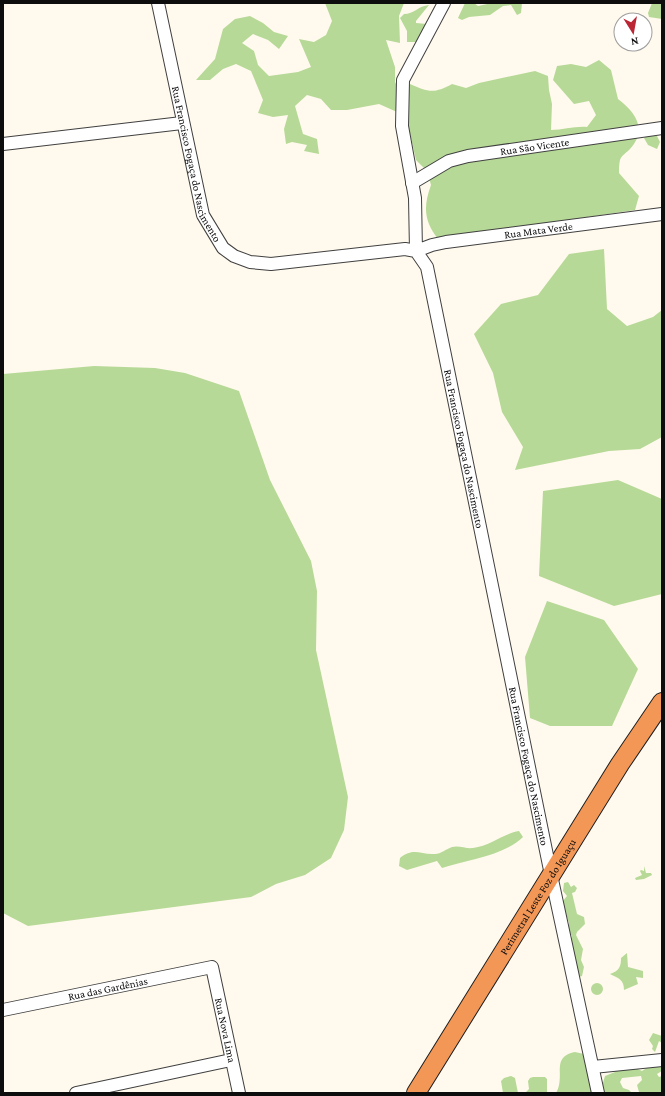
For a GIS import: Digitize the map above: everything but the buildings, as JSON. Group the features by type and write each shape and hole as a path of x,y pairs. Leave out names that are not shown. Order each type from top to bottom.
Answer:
{"highway":[{"name":"Perimetral Leste Foz do Iguaçu","path":"416,1093 620,764 662,702"}],"street":[{"name":"Rua Francisco Fogaça do Nascimento","path":"158,3 182,123 203,215 223,248 234,256 250,262 271,264 405,249 416,251 427,267 551,875 598,1093"},
{"path":"416,251 416,221 412,183 402,126 403,80 444,3"},
{"path":"3,144 182,123"},
{"name":"Rua São Vicente","path":"412,183 449,161 468,156 662,128"},
{"name":"Rua Mata Verde","path":"416,251 446,242 662,214"},
{"name":"Rua das Gardênias","path":"3,1010 212,966"},
{"name":"Rua Nova Lima","path":"212,966 239,1093"},
{"path":"76,1093 231,1060"},
{"path":"593,1067 662,1060"}],"green space":[{"path":"325,3 404,3 399,16 400,43 386,40 395,67 395,82 401,95 410,84 422,89 436,91 452,84 466,88 479,83 535,71 548,76 552,104 551,130 587,127 596,115 589,101 574,104 553,80 557,66 571,64 586,67 599,60 611,70 618,99 630,109 639,128 635,142 621,159 619,168 619,173 639,196 635,210 438,239 430,226 426,214 428,193 431,185 427,171 416,160 406,116 379,104 347,110 331,110 321,99 307,95 295,106 303,134 317,139 319,154 304,151 307,145 292,142 286,144 284,129 288,115 273,117 258,113 263,100 251,71 236,64 223,69 210,80 196,80 215,59 223,29 235,19 250,16 263,23 274,32 288,36 279,49 268,40 253,34 242,43 254,51 258,65 269,76 298,72 311,67 299,39 314,42 326,35 332,21"},
{"path":"465,3 474,3 478,6 492,3 522,3 521,13 517,15 511,5 503,6 490,15 469,17 462,20 458,18"},
{"path":"652,3 662,3 662,19 653,18 653,12 648,12"},
{"path":"429,5 416,21 416,23 427,24 418,42 407,42 407,31 400,18 404,14 411,13"},
{"path":"650,134 657,136 660,142 657,149 648,145 644,138"},
{"path":"604,249 607,309 627,326 653,317 662,310 662,437 640,449 609,451 515,470 523,447 502,412 493,373 474,334 501,304 538,295 569,254"},
{"path":"94,366 155,368 185,373 239,391 270,480 311,561 317,591 316,650 348,797 344,830 331,858 305,875 276,884 251,897 28,926 3,913 3,374"},
{"path":"618,480 662,499 662,594 614,606 539,576 543,491"},
{"path":"547,601 604,620 638,669 612,726 550,726 530,718 525,657"},
{"path":"519,831 523,837 515,843 506,849 484,857 442,868 437,861 407,870 399,866 400,858 409,853 417,852 435,854 455,847 479,847"},
{"path":"644,866 646,873 651,873 652,875 644,879 636,880 635,878 642,875 640,871 644,871"},
{"path":"568,882 571,887 574,885 577,888 575,892 572,893 577,914 584,917 585,924 576,935 583,949 581,960 584,967 582,976 579,977 570,943 572,936 568,930 569,923 562,902 567,896 563,891 564,883"},
{"path":"627,953 628,967 643,971 643,978 636,977 638,984 624,990 622,981 610,974 616,972 621,964 621,958"},
{"path":"597,983 601,985 603,989 601,993 597,995 593,993 591,989 593,985"},
{"path":"653,1033 662,1036 662,1043 659,1041 655,1052 652,1049 653,1046 649,1040"},
{"path":"575,1052 584,1054 595,1093 556,1093 559,1087 560,1068 563,1058 567,1054"},
{"path":"660,1064 662,1071 657,1074 659,1077 662,1076 661,1093 639,1092 637,1085 642,1080 641,1076 622,1078 620,1082 623,1088 632,1093 600,1093 605,1076 615,1072 616,1069 636,1068 642,1071 648,1067"},
{"path":"511,1076 515,1078 518,1093 503,1093 501,1081 504,1078"},
{"path":"533,1077 545,1077 547,1079 547,1093 525,1093 529,1089 528,1081"}]}
